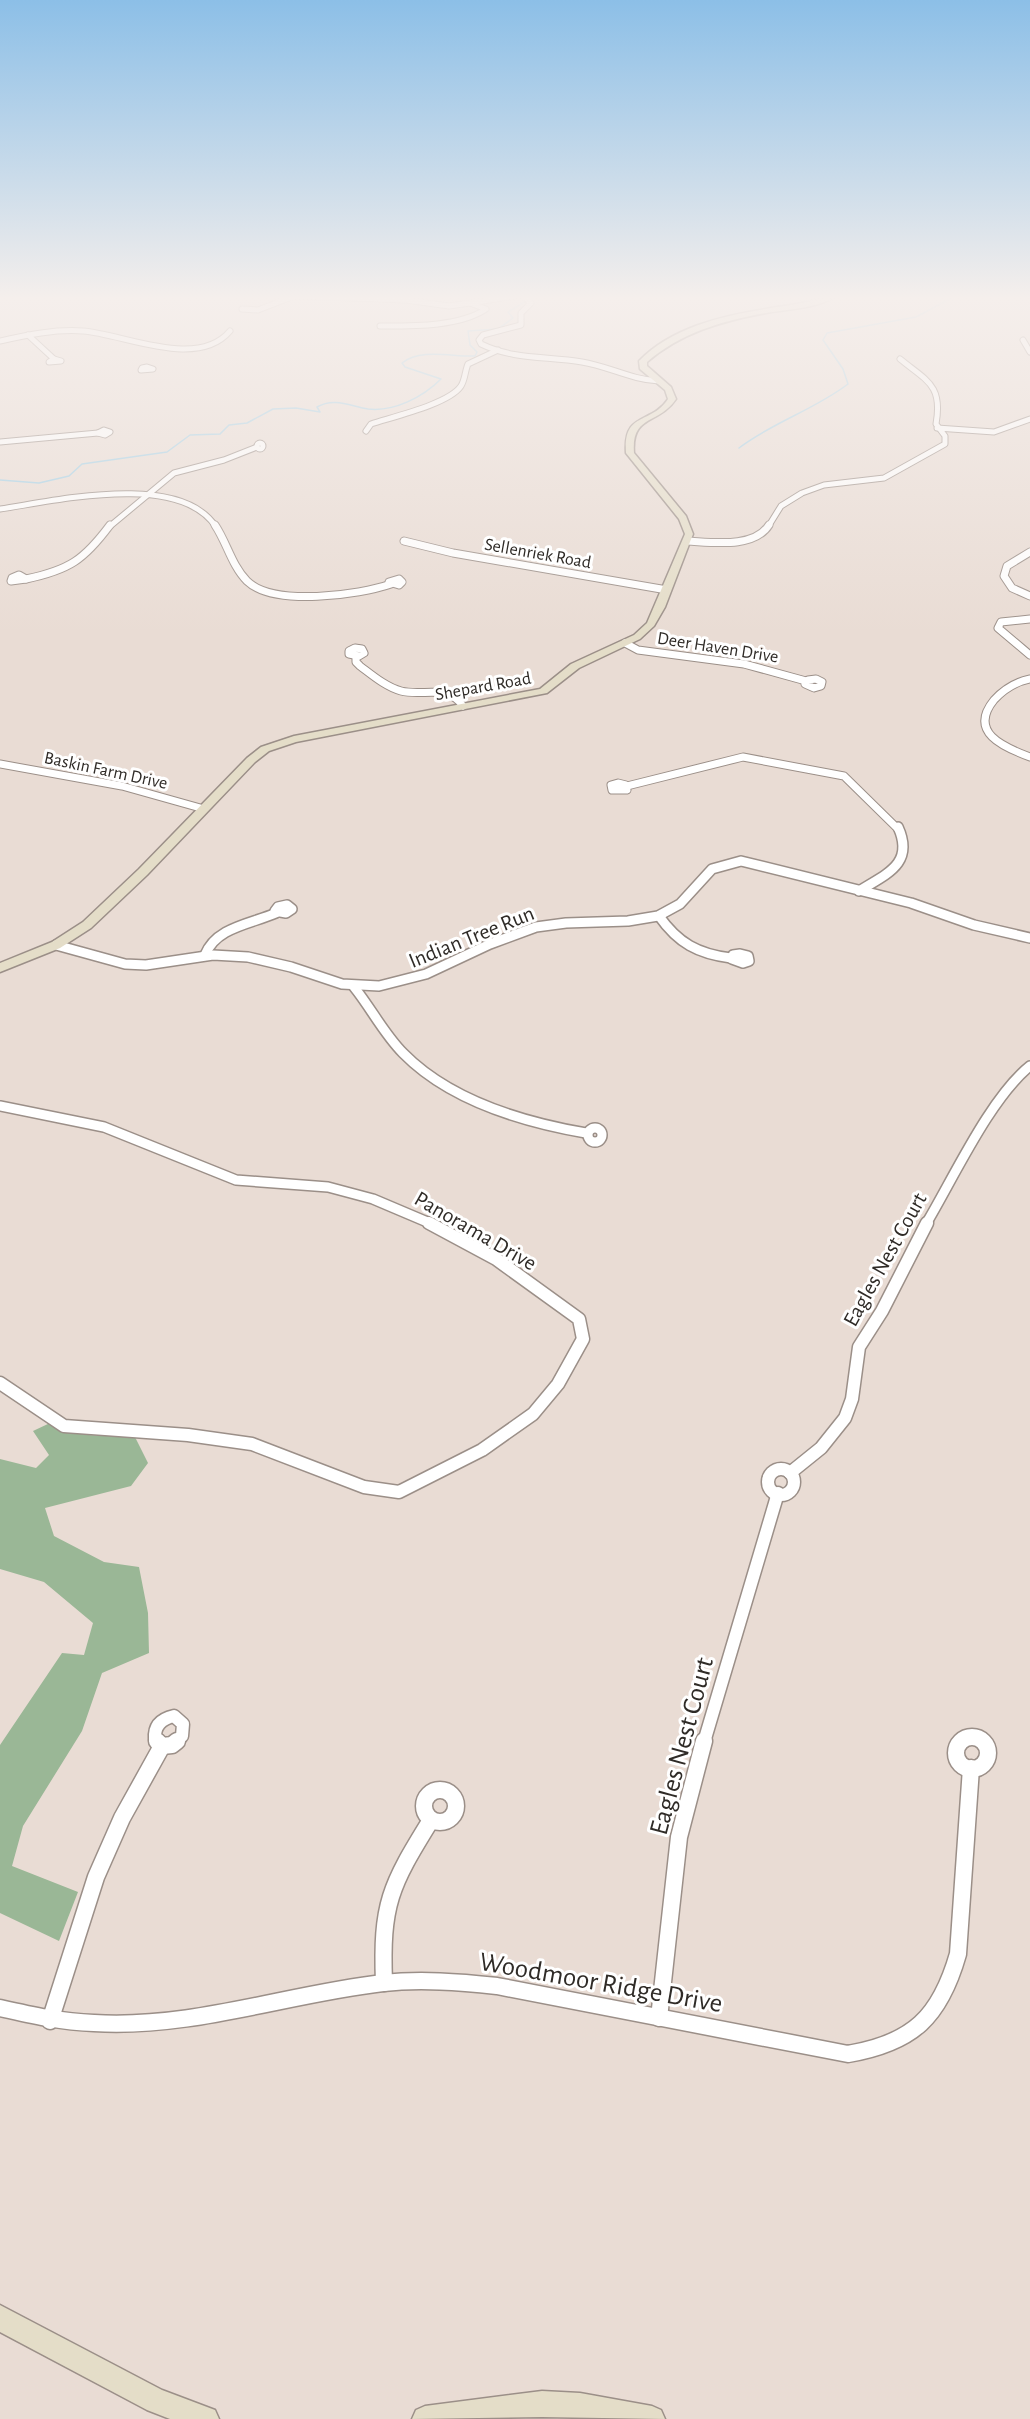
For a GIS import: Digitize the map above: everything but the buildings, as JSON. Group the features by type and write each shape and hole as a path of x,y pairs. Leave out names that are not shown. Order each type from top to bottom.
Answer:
{"street":[{"path":"366,431 371,424 418,408"},
{"path":"664,408 639,421 630,433 629,448 636,463 683,518 688,529 687,540 730,542 755,538 766,530 782,506 802,493 824,485 884,478 940,448 946,440 937,428 938,408"},
{"path":"937,428 994,433 1009,431 1030,419"},
{"path":"0,442 18,443 98,433"},
{"path":"26,579 56,573 79,561 90,552 112,524 177,472 224,460 257,447"},
{"path":"0,508 106,495 145,496 188,504 207,513 245,578 259,588 315,596 372,591 391,584"},
{"name":"Shepard Road","path":"0,968 70,937 114,901 251,760 279,743 538,693 586,659 625,644 651,624 687,540"},
{"name":"Sellenriek Road","path":"404,541 453,553 667,590"},
{"path":"1030,552 1007,566 1004,576 1012,588 1030,596"},
{"path":"1030,619 1004,621 998,628 1030,655"},
{"name":"Deer Haven Drive","path":"625,644 638,650 788,674 806,681"},
{"path":"356,656 356,662 360,666 398,690 449,693 457,697 463,706"},
{"path":"1030,679 1008,686 985,711 983,719 987,731 996,741 1030,757"},
{"path":"627,786 743,757 844,776 897,826 904,841 902,857 896,867 859,891"},
{"name":"Baskin Farm Drive","path":"0,764 122,786 204,809"},
{"name":"Indian Tree Run","path":"56,945 98,960 136,965 205,955 259,958 354,987 395,983 423,977 496,940 537,927 576,920 630,921 659,916 682,902 704,874 715,866 732,862 760,864 808,879 910,903 997,932 1030,938"},
{"path":"205,955 207,947 214,938 276,913"},
{"path":"659,916 672,936 684,944 707,954 731,958"},
{"path":"70,937 80,952"},
{"path":"354,987 404,1054 433,1077 465,1095 505,1111 586,1133"},
{"name":"Eagles Nest Court","path":"790,1473 820,1448 845,1418 852,1399 859,1347 882,1311 914,1245 997,1103 1016,1078 1030,1066"},
{"name":"Panorama Drive","path":"0,1106 104,1127 236,1180 328,1186 406,1211 496,1259 564,1306 579,1319 584,1331 584,1339 578,1352 558,1384 533,1414 482,1450 411,1488 388,1493 343,1479 253,1444 210,1437 79,1430 64,1426 0,1383"},
{"name":"Eagles Nest Court","path":"777,1470 790,1473 795,1483 793,1490 786,1494 778,1493 770,1488 768,1477 777,1470"},
{"name":"Eagles Nest Court","path":"659,2018 679,1837 691,1785 778,1493"},
{"path":"50,2021 96,1877 122,1818 162,1746"},
{"name":"Woodmoor Ridge Drive","path":"0,2008 50,2021 132,2025 186,2018 384,1983 441,1981 497,1986 848,2054 893,2043 929,2019 943,1999 952,1977 958,1954 971,1768"},
{"path":"384,1983 383,1932 386,1907 395,1881 431,1820"},
{"path":"0,2318 156,2401 206,2419"},
{"path":"425,2419 542,2404 580,2406 652,2419"}],"green space":[{"path":"50,1423 88,1435 135,1437 148,1463 131,1486 45,1508 54,1536 104,1562 139,1567 148,1613 149,1653 102,1673 82,1731 23,1826 12,1866 78,1892 59,1941 0,1913 0,1745 62,1653 84,1655 93,1623 44,1582 0,1569 0,1459 36,1468 49,1455 33,1431"}],"waterway":[{"path":"0,480 39,483 69,476 82,464 167,452 190,435 220,434 229,425 247,423 273,409 296,408 320,412 318,408"},
{"path":"363,408 389,408"},
{"path":"739,448 808,408"}]}
